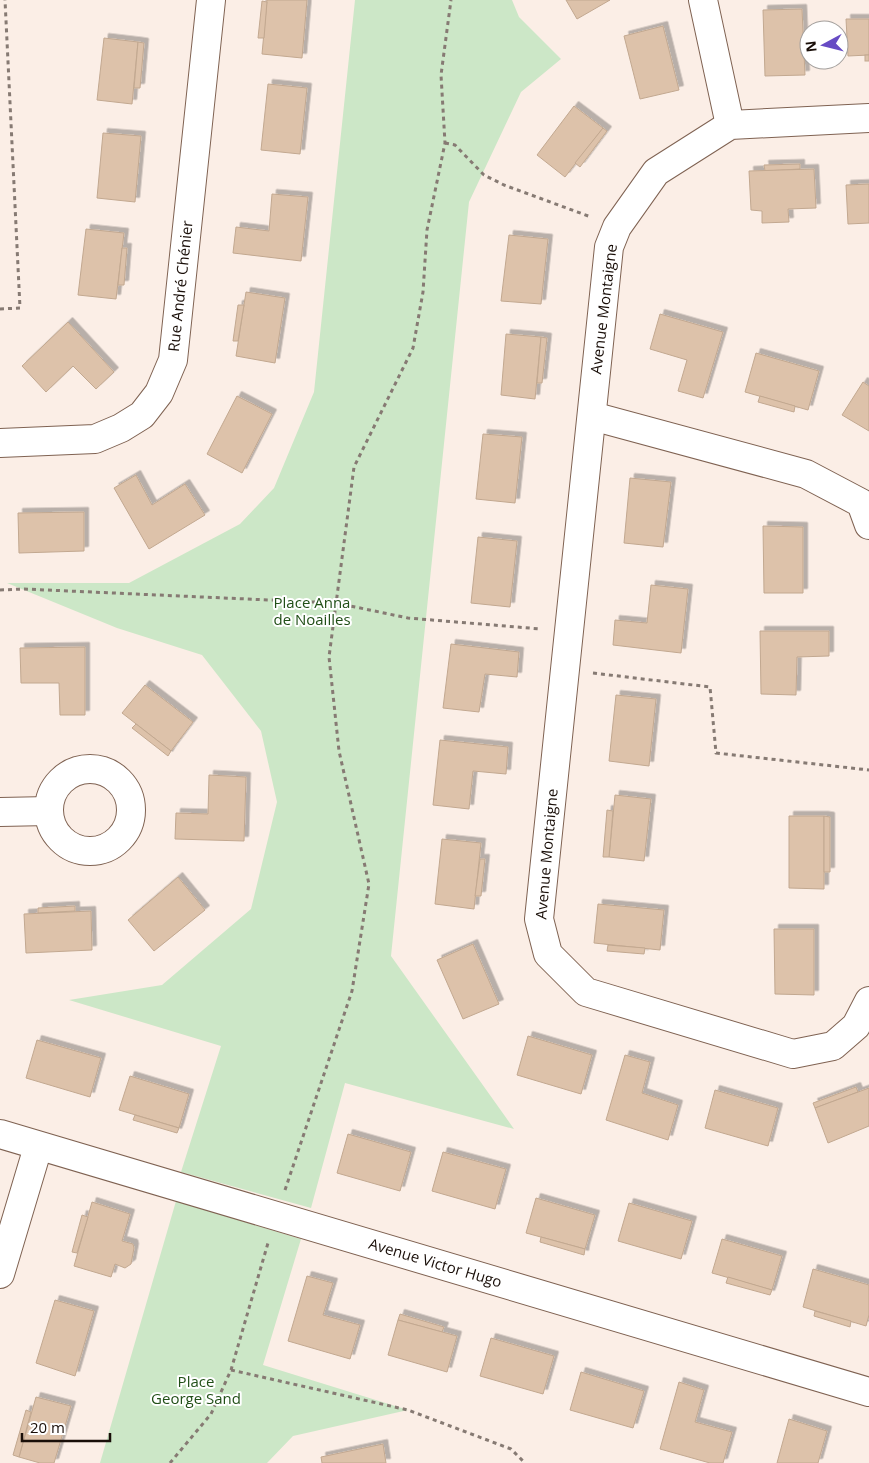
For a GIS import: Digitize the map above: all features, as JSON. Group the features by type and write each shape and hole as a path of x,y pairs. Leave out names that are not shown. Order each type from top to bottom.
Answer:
{"street":[{"name":"Rue André Chénier","path":"0,443 95,439 121,428 142,415 159,393 173,360 211,0"},
{"path":"703,0 730,125"},
{"name":"Avenue Montaigne","path":"869,118 730,125 656,172 617,227 610,247 539,919 548,954 586,992 793,1054 833,1046 856,1026 869,1001"},
{"path":"592,416 806,474 862,503 869,525"},
{"path":"0,812 49,811"},
{"name":"Avenue Victor Hugo","path":"0,1134 869,1392"},
{"path":"0,1274 38,1146"}],"path":[{"path":"0,309 20,308 5,0"},
{"path":"170,1463 211,1414 231,1370 276,1217 352,991 370,884 339,751 329,658 354,468 412,348 423,292 427,230 445,143 441,76 451,0"},
{"path":"445,143 454,145 484,175 504,185 617,227"},
{"path":"0,590 336,603 408,618 570,632"},
{"path":"565,670 710,687 716,753 869,770"},
{"path":"231,1370 408,1410 511,1449 525,1463"}],"green space":[{"name":"Place Anna de Noailles","path":"355,0 512,0 519,17 561,59 521,92 469,202 391,956 514,1129 345,1083 311,1208 181,1172 221,1046 69,1000 162,985 251,909 277,802 261,731 202,655 117,628 7,583 129,583 240,524 274,488 314,392"},
{"name":"Place George Sand","path":"176,1201 301,1239 263,1365 408,1410 293,1436 267,1463 100,1463"}],"building":[{"path":"267,0 307,0 302,58 262,54"},
{"path":"566,0 610,0 577,19"},
{"path":"262,1 267,2 264,38 258,38"},
{"path":"802,9 802,20 799,20 799,70 805,70 805,75 765,76 763,10"},
{"path":"869,19 869,55 849,56 849,20 846,20"},
{"path":"663,26 679,90 640,99 624,36"},
{"path":"104,38 138,42 132,104 97,100"},
{"path":"138,42 144,43 140,88 134,88"},
{"path":"865,55 869,55 869,61 865,61"},
{"path":"268,84 307,88 300,154 261,150"},
{"path":"574,106 603,128 565,177 537,155"},
{"path":"603,128 607,131 580,167 575,163"},
{"path":"103,133 141,136 135,202 97,198"},
{"path":"800,164 800,169 765,171 764,165"},
{"path":"814,169 816,208 788,209 789,222 762,223 762,211 751,210 749,171"},
{"path":"869,184 869,223 848,224 846,185"},
{"path":"272,194 308,197 301,261 233,253 236,227 269,231"},
{"path":"86,229 124,233 116,299 78,295"},
{"path":"509,235 548,239 541,304 501,301"},
{"path":"122,248 127,248 124,285 118,285"},
{"path":"246,292 285,298 275,363 236,356"},
{"path":"238,305 244,305 238,341 233,341"},
{"path":"660,314 723,332 703,398 678,391 687,360 650,349"},
{"path":"68,322 114,372 96,389 73,366 46,392 22,366"},
{"path":"506,334 541,337 535,399 501,395"},
{"path":"541,337 547,338 542,383 537,383"},
{"path":"756,353 819,371 808,410 745,392"},
{"path":"863,382 869,386 869,431 842,415"},
{"path":"237,396 272,414 242,473 207,454"},
{"path":"760,396 795,406 794,412 758,402"},
{"path":"483,434 522,437 515,503 476,499"},
{"path":"136,475 152,505 185,484 205,515 149,549 114,488"},
{"path":"630,478 671,482 663,547 624,543"},
{"path":"84,512 84,551 19,553 18,513"},
{"path":"763,526 803,527 803,593 764,593"},
{"path":"478,537 517,541 510,607 471,603"},
{"path":"651,585 688,589 681,653 613,645 615,620 647,623"},
{"path":"760,631 829,631 829,656 797,657 796,695 761,694"},
{"path":"451,644 519,652 517,677 485,674 479,712 443,708"},
{"path":"85,647 85,715 60,715 59,683 21,683 20,648"},
{"path":"145,685 193,722 171,751 122,713"},
{"path":"616,695 656,699 649,766 609,761"},
{"path":"136,724 171,751 168,756 132,728"},
{"path":"440,740 508,747 506,774 473,771 469,809 433,805"},
{"path":"209,775 246,777 244,841 175,839 176,813 208,814"},
{"path":"615,795 651,799 644,861 609,857"},
{"path":"607,810 613,811 609,857 603,857"},
{"path":"789,816 824,816 824,889 789,888"},
{"path":"824,816 830,817 830,872 824,872"},
{"path":"442,839 481,843 474,909 435,904"},
{"path":"480,859 485,859 481,896 475,896"},
{"path":"178,877 205,910 154,951 128,920"},
{"path":"598,904 664,910 660,950 594,943"},
{"path":"75,906 75,911 38,913 38,908"},
{"path":"91,911 92,950 26,953 24,914"},
{"path":"774,929 814,929 814,995 775,994"},
{"path":"473,944 499,1004 463,1019 437,960"},
{"path":"608,945 645,948 644,954 607,951"},
{"path":"528,1036 592,1055 581,1094 517,1075"},
{"path":"37,1040 101,1058 90,1097 26,1078"},
{"path":"625,1055 650,1062 642,1093 678,1105 668,1140 606,1120"},
{"path":"130,1076 189,1094 179,1128 119,1110"},
{"path":"856,1087 858,1092 815,1108 813,1103"},
{"path":"869,1088 869,1126 828,1143 815,1108"},
{"path":"715,1090 778,1108 768,1146 705,1128"},
{"path":"135,1115 179,1128 177,1133 133,1120"},
{"path":"348,1134 411,1152 400,1191 337,1173"},
{"path":"443,1152 506,1169 495,1209 432,1191"},
{"path":"536,1198 595,1215 585,1249 526,1233"},
{"path":"92,1202 130,1214 122,1241 133,1244 131,1264 125,1268 115,1264 111,1277 74,1266"},
{"path":"629,1203 692,1221 681,1259 618,1241"},
{"path":"82,1215 88,1217 77,1253 72,1252"},
{"path":"541,1237 585,1249 584,1255 540,1242"},
{"path":"722,1239 782,1256 772,1290 712,1273"},
{"path":"813,1269 869,1285 869,1315 866,1326 803,1307"},
{"path":"307,1276 333,1283 323,1315 360,1325 350,1359 288,1341"},
{"path":"728,1277 772,1290 770,1295 726,1283"},
{"path":"55,1300 94,1311 75,1376 36,1363"},
{"path":"815,1311 851,1321 850,1327 814,1316"},
{"path":"400,1314 444,1327 442,1332 398,1320"},
{"path":"398,1320 457,1336 447,1372 388,1355"},
{"path":"491,1338 554,1356 543,1394 480,1376"},
{"path":"581,1372 644,1391 633,1428 570,1410"},
{"path":"679,1382 704,1390 695,1422 732,1432 723,1463 710,1463 660,1449"},
{"path":"36,1397 71,1406 54,1463 40,1463 19,1457"},
{"path":"26,1410 31,1412 19,1457 13,1455"},
{"path":"789,1419 827,1431 818,1463 777,1463"},
{"path":"383,1444 386,1463 322,1463 321,1457"}]}
